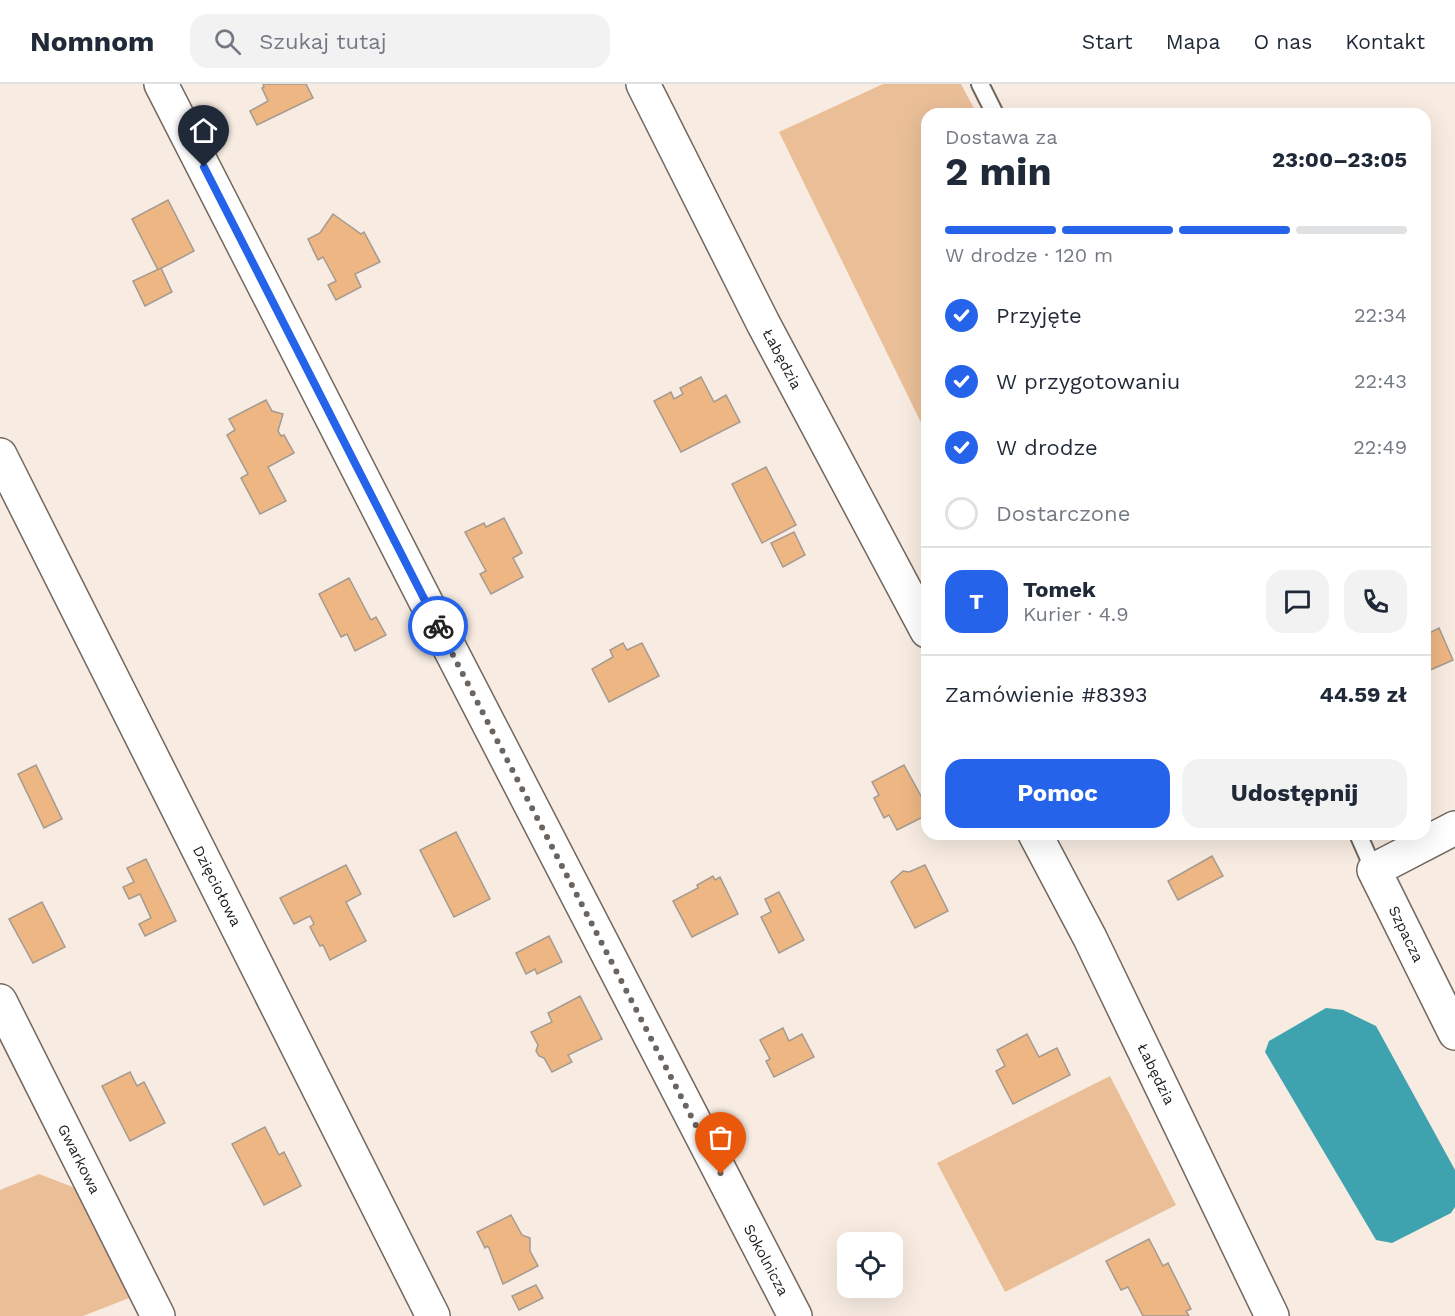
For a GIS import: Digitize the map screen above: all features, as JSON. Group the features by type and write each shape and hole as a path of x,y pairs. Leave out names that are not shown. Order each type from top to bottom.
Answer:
{"street":[{"name":"Sokolnicza","path":"161,84 447,645 795,1316"},
{"name":"Łabędzia","path":"643,84 763,323 921,620"},
{"name":"Dzięciołowa","path":"0,455 433,1316"},
{"path":"1374,870 1455,828"},
{"name":"Łabędzia","path":"1038,840 1090,938 1272,1316"},
{"name":"Szpacza","path":"1374,870 1455,1033"},
{"name":"Gwarkowa","path":"0,1001 158,1316"}],"lane":[{"path":"980,84 992,108"},
{"name":"Szpacza","path":"1361,840 1374,870"}],"shaded area":[{"path":"883,84 961,84 974,108 921,108 921,423 779,132"},
{"path":"1110,1076 1176,1205 1005,1292 937,1163"},
{"path":"39,1174 91,1194 137,1295 83,1316 0,1316 0,1190"}],"water":[{"path":"1326,1008 1343,1010 1376,1026 1455,1170 1455,1207 1451,1213 1392,1243 1376,1240 1265,1052 1269,1041"}],"building":[{"path":"263,84 306,84 313,98 257,125 250,111 268,101 262,88"},
{"path":"168,200 194,251 158,270 132,219"},
{"path":"333,214 361,234 364,232 380,262 355,274 361,287 336,300 328,285 336,281 323,257 318,260 308,239 320,233"},
{"path":"161,268 172,292 145,306 133,281"},
{"path":"701,377 714,402 726,395 740,422 681,452 654,401 671,392 674,399 683,394 680,388"},
{"path":"266,400 272,411 283,414 278,431 281,436 284,435 294,453 268,467 286,501 260,514 241,478 248,474 227,435 235,430 229,419"},
{"path":"766,467 796,525 762,543 732,484"},
{"path":"504,518 522,553 513,558 523,577 491,594 480,574 486,571 465,532 484,523 486,527"},
{"path":"794,532 805,555 783,567 771,543"},
{"path":"349,578 371,620 376,617 386,635 355,651 347,634 341,637 319,594"},
{"path":"1439,628 1453,660 1431,670 1431,632"},
{"path":"623,643 627,650 642,643 659,676 609,702 592,669 613,657 610,650"},
{"path":"36,765 62,819 44,828 18,774"},
{"path":"904,765 921,796 921,818 897,830 889,815 884,818 874,798 879,795 872,782"},
{"path":"456,832 490,899 454,917 420,850"},
{"path":"1212,856 1223,876 1178,900 1168,881"},
{"path":"146,859 176,921 145,936 139,924 151,918 140,894 129,899 123,887 134,882 127,868"},
{"path":"346,865 361,894 346,902 366,941 330,960 310,927 314,924 310,916 294,924 280,898"},
{"path":"925,865 948,911 915,928 891,882 903,871 909,872"},
{"path":"713,876 715,880 720,877 738,914 692,937 673,901 698,888 697,885"},
{"path":"779,892 804,940 779,953 761,917 771,912 765,899"},
{"path":"42,902 65,947 33,963 9,919"},
{"path":"549,936 562,962 537,974 535,969 526,974 516,953"},
{"path":"580,996 602,1039 568,1055 572,1062 552,1072 544,1058 536,1051 538,1045 531,1032 552,1022 548,1013"},
{"path":"783,1028 789,1041 802,1034 814,1057 774,1077 766,1061 770,1059 760,1040"},
{"path":"1027,1034 1039,1057 1057,1048 1070,1075 1013,1104 996,1071 1005,1066 997,1050"},
{"path":"130,1072 137,1086 144,1082 165,1123 130,1141 102,1086"},
{"path":"265,1127 279,1155 284,1152 301,1186 264,1205 232,1144"},
{"path":"511,1215 522,1235 530,1238 530,1251 538,1266 503,1284 489,1248 487,1246 485,1248 477,1232"},
{"path":"1149,1239 1163,1266 1168,1263 1191,1309 1186,1311 1189,1316 1143,1316 1128,1287 1121,1290 1106,1261"},
{"path":"536,1285 543,1298 519,1310 512,1296"}],"way so far":[{"path":"438,626 721,1174"}],"route":[{"path":"204,167 438,626"}]}
